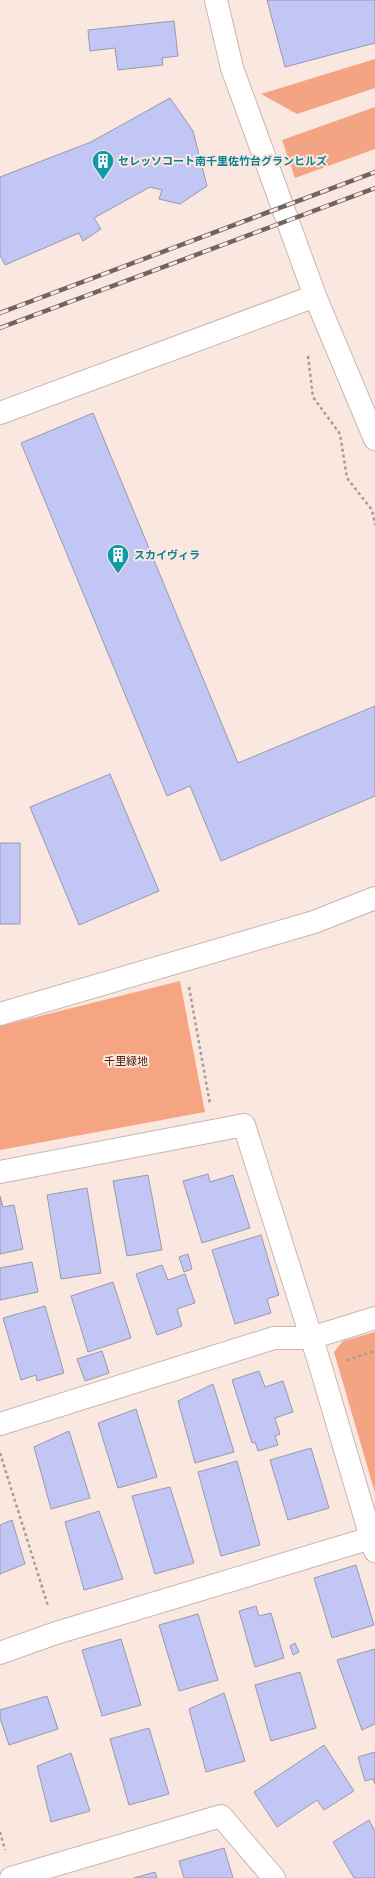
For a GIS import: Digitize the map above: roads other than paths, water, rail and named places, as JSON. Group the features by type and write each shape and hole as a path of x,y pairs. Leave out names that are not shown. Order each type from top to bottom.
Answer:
{"street":[{"path":"216,0 232,68 316,296 375,439"},
{"path":"0,413 316,296"},
{"path":"0,1014 314,922 375,898"},
{"path":"0,1172 244,1125 321,1368 373,1545 56,1633 0,1653"},
{"path":"0,1424 274,1338 311,1338 375,1318"},
{"path":"11,1878 221,1816 274,1878"}],"railway":[{"path":"0,313 375,172"},
{"path":"0,328 375,188"}],"place":[{"name":"セレッソコート南千里佐竹台グランヒルズ","path":"103,180"},
{"name":"スカイヴィラ","path":"118,574"}],"park label":[{"name":"千里緑地","path":"126,1061"}]}
